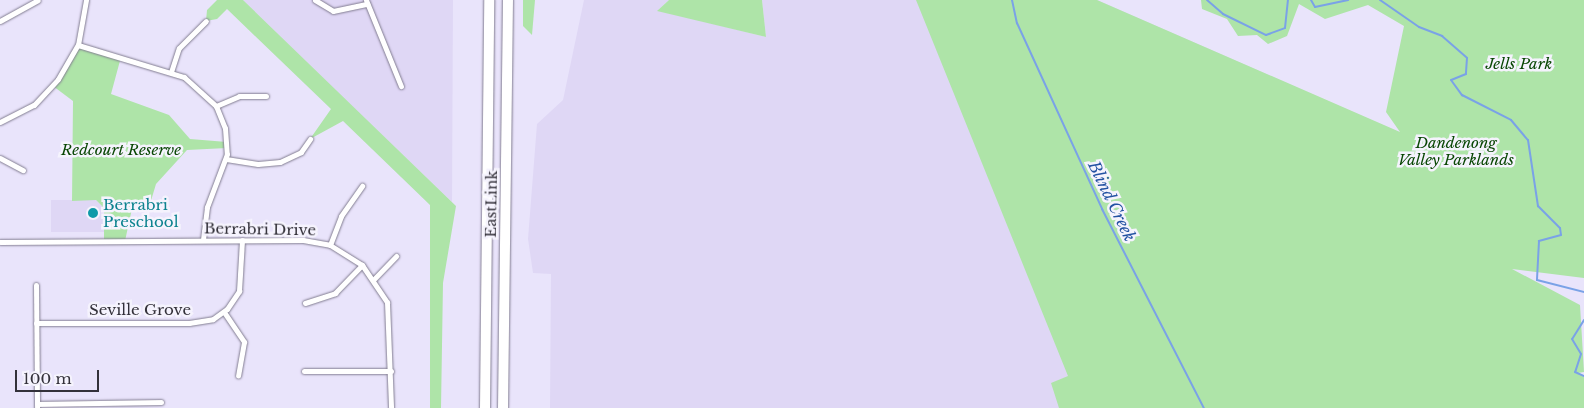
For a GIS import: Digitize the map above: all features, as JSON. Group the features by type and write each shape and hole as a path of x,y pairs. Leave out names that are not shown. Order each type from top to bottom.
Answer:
{"highway":[{"name":"EastLink","path":"485,408 489,0"},
{"name":"EastLink","path":"503,408 508,0"}],"street":[{"path":"0,21 38,0"},
{"path":"0,122 43,97 78,45 86,0"},
{"path":"315,0 333,11 367,2 401,86"},
{"path":"171,72 178,51 206,21"},
{"path":"78,45 171,72 198,85 216,106 226,133 226,159 207,208 203,240"},
{"path":"216,106 239,96 266,96"},
{"path":"226,159 258,164 280,162 301,152 310,139"},
{"path":"0,158 23,170"},
{"path":"330,245 339,219 362,186"},
{"path":"238,375 244,342 224,312 240,287 242,240"},
{"name":"Berrabri Drive","path":"0,242 303,240 330,245 362,265 374,279 390,316 391,408"},
{"path":"374,279 396,256"},
{"path":"305,303 335,293 362,265"},
{"path":"36,285 37,406 161,402"},
{"name":"Seville Grove","path":"36,323 194,323 224,312"},
{"path":"304,371 391,371"}],"shaded area":[{"path":"243,0 453,0 452,202 326,81"},
{"path":"584,0 669,0 658,10 766,37 762,0 1097,0 1401,133 1511,408 550,408 551,274 533,273 528,239 537,124 563,100"},
{"path":"51,200 96,200 104,208 104,232 51,232"}],"green space":[{"path":"217,0 243,0 456,206 443,283 441,408 430,408 430,205 343,121 310,139 331,109 227,9 217,19 206,21 207,10"},
{"path":"523,0 535,0 532,35 523,26"},
{"path":"669,0 762,0 766,37 657,11"},
{"path":"916,0 1097,0 1400,132 1386,112 1404,26 1368,5 1325,19 1299,4 1287,36 1268,44 1257,35 1238,36 1227,19 1202,9 1201,0 1584,0 1584,278 1512,269 1580,305 1584,372 1578,373 1584,377 1584,408 1059,408 1051,383 1068,376"},
{"name":"Redcourt Reserve","path":"77,47 121,57 111,94 169,115 190,139 227,142 227,148 187,150 156,184 150,204 133,204 125,241 104,241 104,208 96,200 72,201 73,101 53,86"}],"waterway":[{"name":"Blind Creek","path":"1012,0 1017,23 1102,209 1204,408"},
{"path":"1207,0 1223,14 1266,35 1285,28 1288,0"},
{"path":"1311,0 1315,7 1348,0"},
{"path":"1380,0 1419,27 1442,36 1467,58 1466,74 1451,80 1462,95 1511,120 1528,140 1538,206 1560,228 1561,235 1539,241 1537,280 1584,292"},
{"path":"1584,320 1572,339 1581,354 1575,372 1584,376"}],"place":[{"name":"Berrabri Preschool","path":"93,213"}],"park label":[{"name":"Jells Park","path":"1519,64"},
{"name":"Dandenong Valley Parklands","path":"1456,150"}]}
